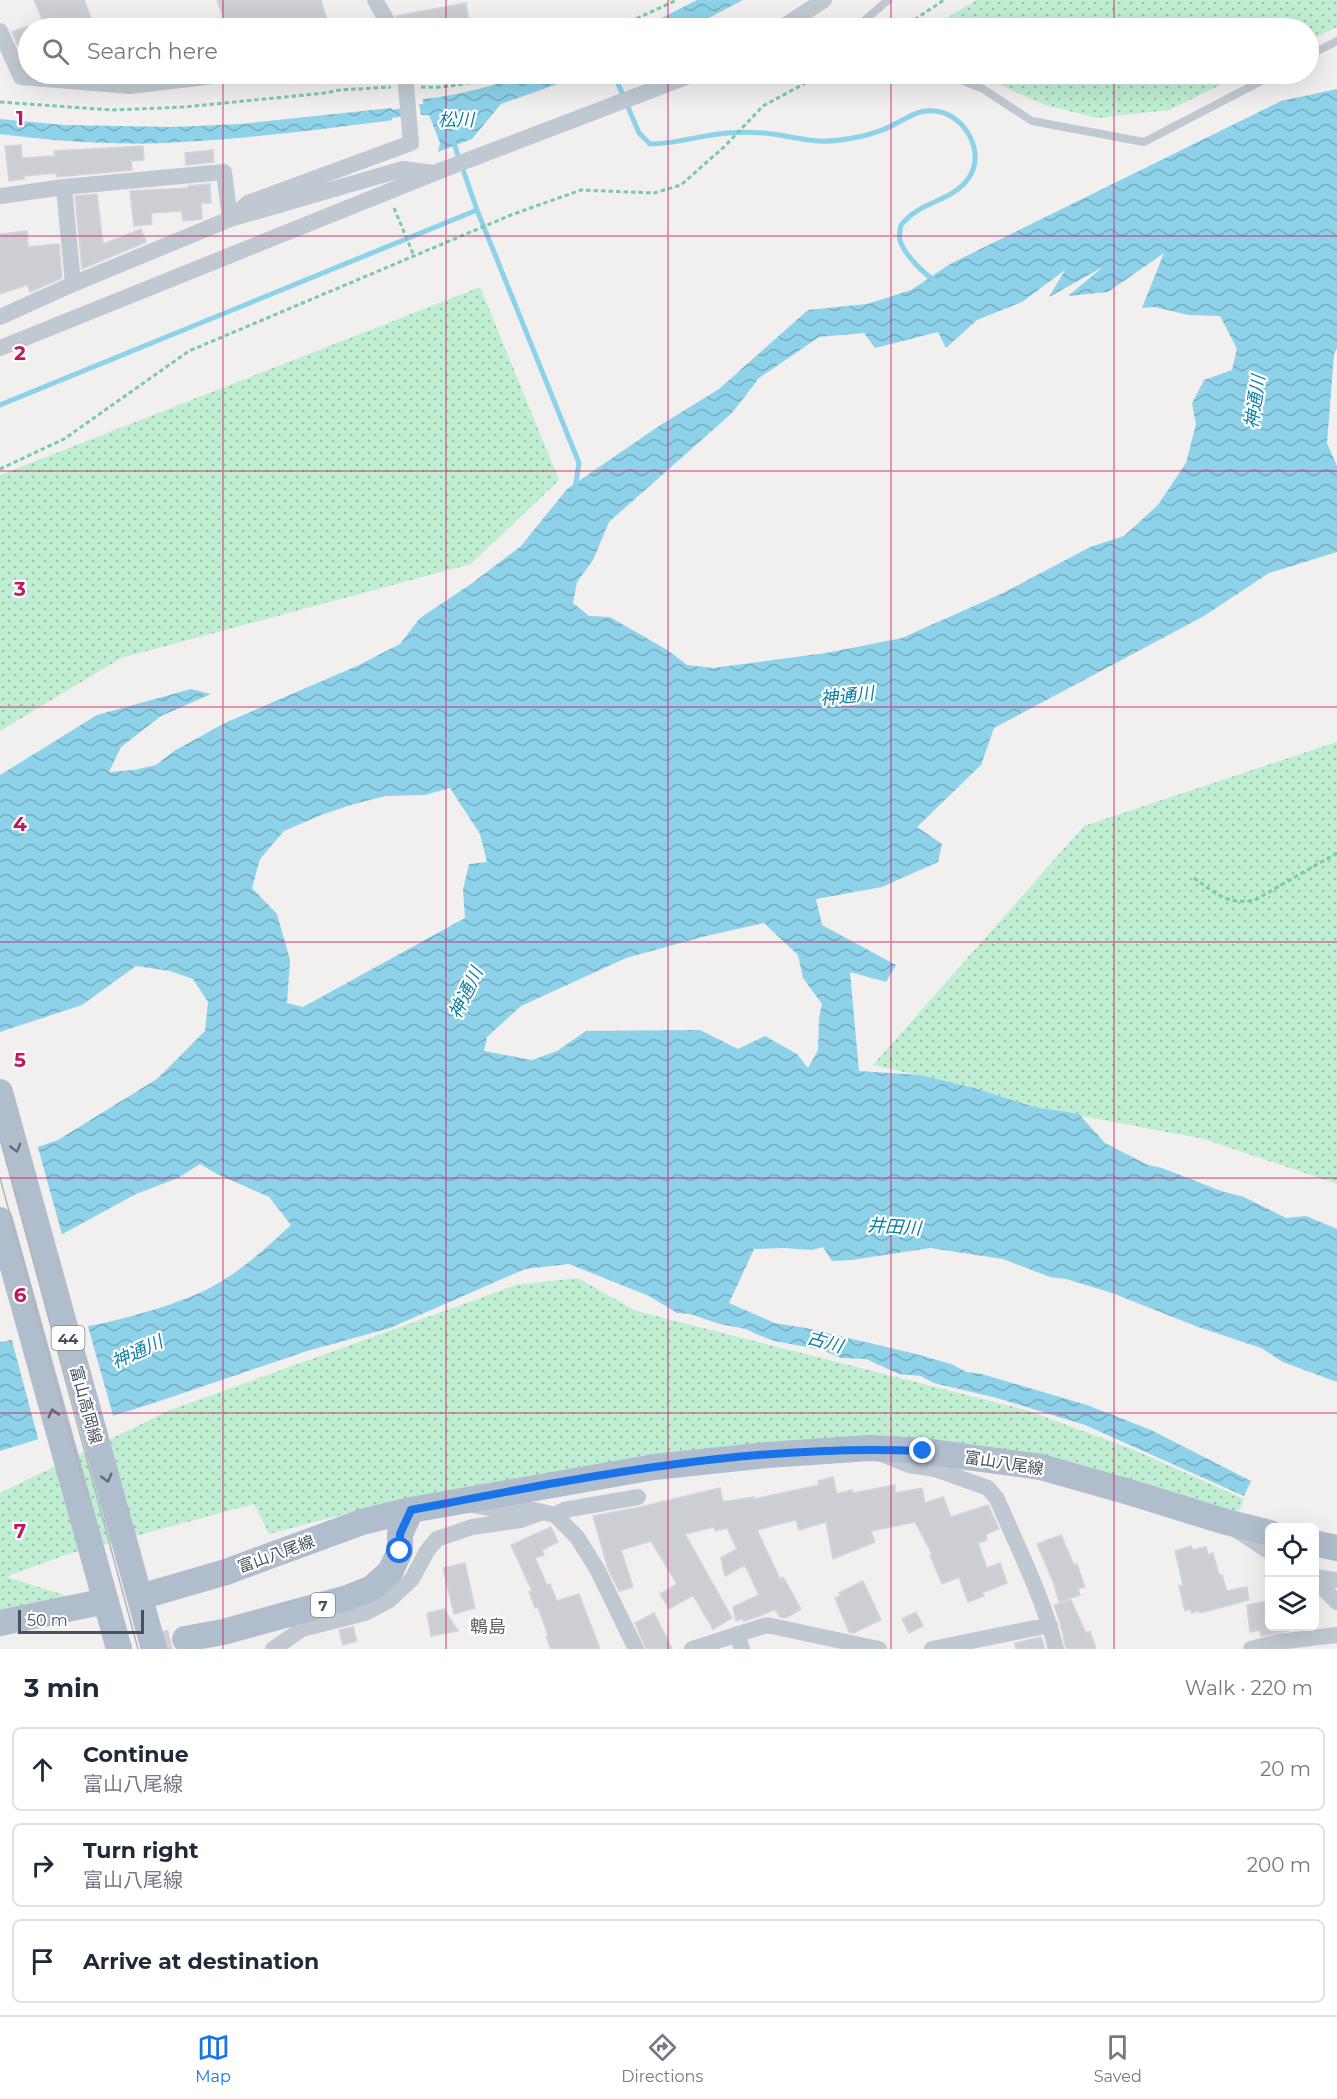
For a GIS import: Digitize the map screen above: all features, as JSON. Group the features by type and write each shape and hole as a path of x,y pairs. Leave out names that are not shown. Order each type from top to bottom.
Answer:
{"main road":[{"name":"富山高岡線","path":"0,1092 154,1649"},
{"name":"富山高岡線","path":"0,1220 119,1649"},
{"name":"富山八尾線","path":"138,1590 226,1572 362,1522 452,1502 654,1467 768,1455 869,1448 923,1451 1041,1467 1265,1532"},
{"name":"7","path":"185,1639 224,1640 372,1588 390,1572 400,1551 400,1534 411,1510"},
{"path":"1319,1544 1337,1548"},
{"path":"0,1623 104,1596"}],"street":[{"path":"375,0 385,18"},
{"path":"796,18 824,0"},
{"path":"0,31 18,70"},
{"path":"97,84 130,87 153,84"},
{"path":"230,219 248,202 411,143 405,84"},
{"path":"0,348 434,173 668,84"},
{"path":"0,317 230,219 403,169 434,173"},
{"path":"0,196 64,187 224,172 230,219"},
{"path":"64,187 73,284"},
{"path":"869,1448 909,1465 935,1469 988,1488 997,1499 1050,1625 1056,1649"},
{"path":"273,1649 302,1629 365,1613 388,1601 412,1579 427,1551 437,1539 472,1527 521,1520 638,1497"},
{"path":"452,1502 499,1510 534,1510 549,1514 577,1537 597,1569 636,1649"},
{"path":"1227,1522 1265,1549"},
{"path":"1319,1578 1337,1580"},
{"path":"1319,1583 1337,1602"},
{"path":"692,1649 740,1642 767,1625 820,1642 879,1649"},
{"path":"932,1649 1050,1625"},
{"path":"1259,1648 1278,1642 1337,1635"}],"lane":[{"path":"867,18 888,0"},
{"path":"1319,50 1337,41"},
{"path":"971,84 983,89 1032,121 1144,142 1256,84"}],"path":[{"path":"638,18 677,0"},
{"path":"917,18 944,0"},
{"path":"0,102 112,110 185,107 325,93 379,84"},
{"path":"419,84 433,88 465,84"},
{"path":"0,469 64,439 189,351 511,215 581,190 654,193 681,185 725,146 764,106 804,84"},
{"path":"387,192 414,256"},
{"path":"1194,878 1223,898 1239,902 1255,900 1337,853"}],"green space":[{"path":"976,0 1337,0 1337,27 1319,36 1319,18 947,18"},
{"path":"998,84 1222,84 1169,110 1097,118 1045,105"},
{"path":"480,287 559,480 471,564 121,658 0,731 0,475"},
{"path":"1337,742 1337,1184 1204,1139 1034,1107 974,1088 873,1065 1084,826"},
{"path":"578,1278 636,1311 1026,1410 1132,1449 1244,1499 1238,1514 870,1440 360,1510 269,1534 254,1504 65,1555 6,1577 68,1596 0,1617 0,1493 170,1410 516,1285"}],"water":[{"path":"697,0 743,0 709,18 662,18"},
{"name":"松川","path":"496,84 558,84 501,104 472,139 438,152 440,143 429,115 421,115 419,104 423,104 423,99"},
{"path":"1337,89 1337,348 1334,354 1327,443 1337,466 1337,552 1269,573 1204,616 994,728 981,765 917,827 942,844 938,862 882,887 816,899 822,925 896,965 886,982 850,972 859,1071 920,1075 974,1088 1034,1107 1079,1114 1105,1143 1148,1165 1244,1197 1286,1218 1306,1216 1337,1229 1337,1382 1283,1362 1261,1348 1198,1327 1112,1293 1066,1279 1050,1277 1003,1259 930,1248 832,1261 823,1247 812,1250 754,1249 729,1303 775,1323 912,1353 951,1364 967,1372 982,1374 1087,1405 1151,1430 1251,1481 1244,1496 1085,1425 997,1398 934,1383 921,1376 899,1374 866,1359 841,1358 822,1350 775,1341 746,1329 720,1324 690,1314 677,1313 649,1296 569,1264 525,1269 390,1328 307,1351 154,1403 0,1451 0,1342 129,1317 204,1291 239,1269 291,1225 269,1197 200,1164 178,1178 136,1194 0,1268 0,1160 58,1140 157,1079 205,1031 208,1002 193,979 170,971 136,966 82,1005 0,1032 0,775 97,715 191,689 211,694 161,716 121,747 109,772 156,765 174,751 227,722 359,665 400,644 420,618 471,584 521,546 567,489 662,424 719,389 808,310 867,304 911,290 950,264 1281,101","holes":["1164,253 1142,308 1155,307 1188,315 1220,316 1237,349 1232,370 1204,380 1192,403 1196,424 1186,463 1158,505 1124,536 1090,547 1003,593 902,638 826,653 713,668 687,665 669,651 610,617 589,616 573,603 577,582 593,560 609,522 732,413 759,378 819,337 864,333 875,348 938,332 946,348 977,320 1022,302 1065,270 1049,297 1103,267 1068,296 1108,292","450,788 480,834 487,862 469,864 463,890 465,918 303,1007 287,1003 290,960 277,914 252,888 260,859 284,831 321,815 386,796 425,795","764,923 798,955 803,978 822,1004 818,1050 808,1068 797,1054 765,1036 738,1049 700,1030 586,1031 557,1051 532,1060 484,1051 487,1037 521,1006 626,958"]},
{"name":"松川","path":"391,108 393,110 402,108 403,116 387,121 331,128 192,142 102,143 0,134 0,119 64,125 172,127 241,124"}],"pier":[{"path":"37,1144 63,1238 0,1271 0,1157"},
{"path":"87,1323 114,1419 39,1442 11,1337"}],"building":[{"path":"34,0 84,0 91,18 42,18"},
{"path":"217,0 321,0 327,18 223,18"},
{"path":"466,3 468,18 397,18 396,16"},
{"path":"18,30 18,46 12,32"},
{"path":"21,145 22,158 55,156 54,151 143,146 144,160 131,161 132,170 57,177 56,173 24,176 24,179 9,181 5,146"},
{"path":"213,150 214,162 186,165 185,153"},
{"path":"210,184 211,203 201,203 202,219 183,221 182,211 151,213 152,224 134,226 130,191 188,188 188,186"},
{"path":"97,194 103,244 141,229 146,242 82,269 75,196"},
{"path":"27,231 28,247 59,244 62,278 30,292 27,285 0,294 0,234"},
{"path":"833,1477 837,1494 895,1485 895,1493 922,1488 925,1503 943,1497 951,1517 988,1505 999,1529 986,1534 987,1540 978,1543 987,1568 1000,1563 1007,1583 982,1593 984,1596 968,1602 959,1577 942,1584 930,1555 932,1554 915,1522 871,1531 875,1542 833,1559 826,1522 799,1530 796,1520 757,1530 780,1579 783,1577 801,1609 786,1618 780,1617 775,1609 744,1621 742,1618 736,1621 733,1607 759,1595 745,1565 725,1576 721,1558 737,1549 727,1528 715,1531 714,1527 685,1534 732,1618 713,1629 693,1595 669,1609 660,1594 677,1584 651,1541 621,1550 633,1587 619,1591 608,1569 593,1516 720,1488 723,1502 754,1497 754,1499 819,1485 818,1481"},
{"path":"551,1527 558,1542 542,1550 544,1555 535,1558 557,1601 579,1594 600,1649 551,1649 538,1607 535,1608 529,1592 532,1591 511,1545"},
{"path":"1061,1535 1074,1565 1077,1564 1085,1587 1078,1589 1080,1595 1059,1602 1037,1544"},
{"path":"1191,1546 1193,1550 1206,1547 1208,1555 1213,1553 1219,1575 1222,1575 1227,1591 1247,1587 1249,1600 1200,1613 1199,1610 1192,1613 1190,1609 1185,1611 1179,1586 1183,1585 1175,1551"},
{"path":"465,1563 475,1608 454,1614 443,1568"},
{"path":"863,1581 881,1620 853,1633 849,1632 835,1598 840,1596 839,1593"},
{"path":"1071,1600 1086,1633 1090,1631 1096,1649 1066,1649 1054,1605"},
{"path":"1265,1602 1265,1631 1287,1631 1261,1636 1260,1630 1250,1632 1247,1605"},
{"path":"444,1609 458,1631 431,1636 427,1613"},
{"path":"916,1612 923,1626 909,1633 902,1619"},
{"path":"654,1613 672,1649 646,1649 635,1623"},
{"path":"353,1627 357,1641 343,1645 339,1630"},
{"path":"1041,1637 1045,1649 1016,1649 1015,1643"}],"waterway":[{"path":"618,84 639,133 650,144 740,132 834,141 876,132 922,112 935,111 955,119 964,127 974,147 973,169 963,185 950,195 912,214 901,225 900,230 900,240 909,257 934,280"},
{"path":"453,141 477,210 579,463 575,489"},
{"path":"0,405 477,210"}],"tunnel":[{"path":"146,1649 185,1639"}],"tram line":[{"path":"0,1138 138,1649"},
{"path":"0,1178 87,1496"}],"district":[{"name":"鵯島","path":"488,1627"}],"route":[{"path":"400,1551 400,1534 411,1510 654,1467 768,1455 869,1448 923,1451"}],"water label":[{"name":"神通川","path":"1255,402"},
{"name":"神通川","path":"847,696"},
{"name":"神通川","path":"466,993"},
{"name":"井田川","path":"894,1227"},
{"name":"古川","path":"825,1342"},
{"name":"神通川","path":"137,1352"}]}
